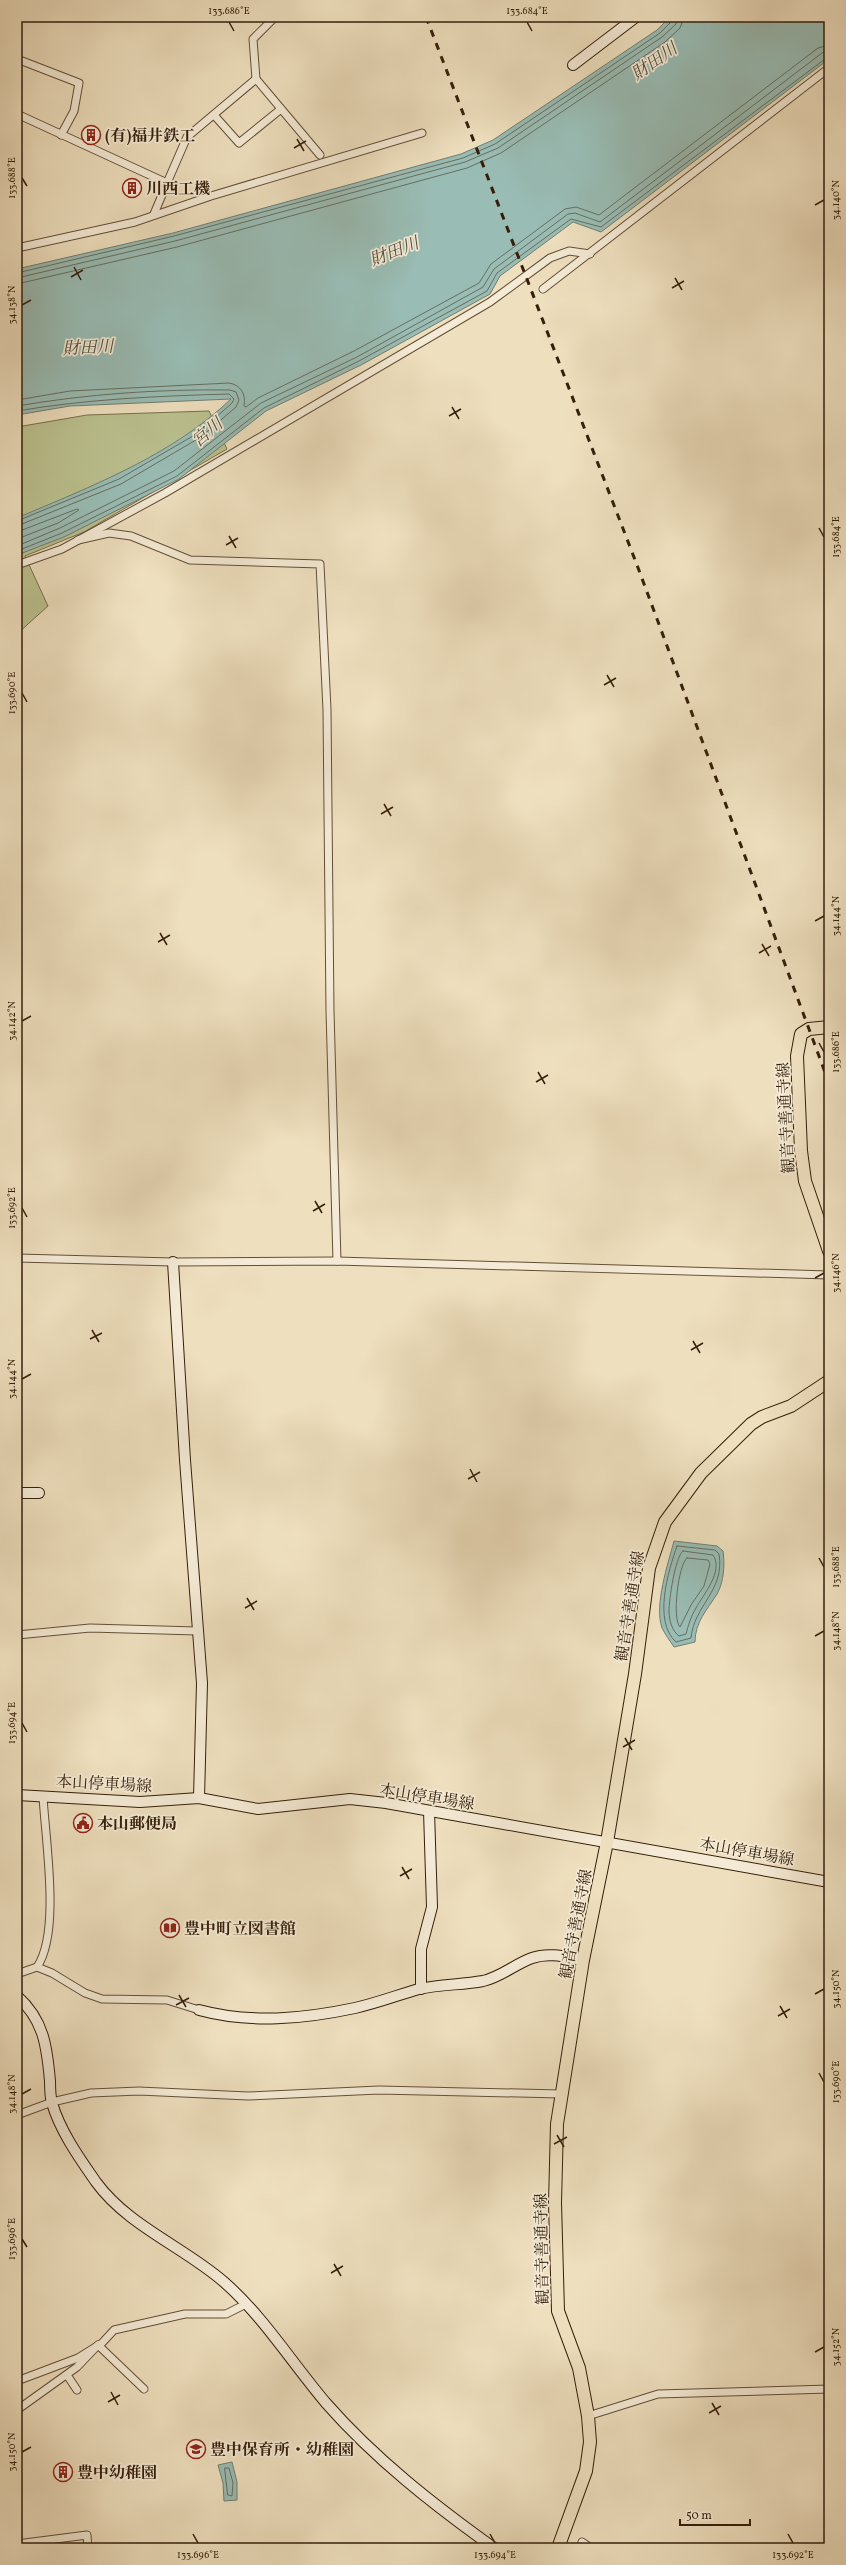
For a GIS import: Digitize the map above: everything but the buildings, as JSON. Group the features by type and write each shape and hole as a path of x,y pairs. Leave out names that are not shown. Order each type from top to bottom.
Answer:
{"main road":[{"name":"観音寺善通寺線","path":"829,1027 809,1028 801,1034 798,1056 800,1143 805,1181 829,1251"},
{"name":"観音寺善通寺線","path":"558,2548 586,2471 590,2442 588,2416 579,2368 558,2311 555,2203 557,2124 583,1960 607,1842 635,1674 649,1568 665,1522 701,1472 738,1434 762,1417 791,1406 829,1381"}],"street":[{"path":"275,17 253,39 256,78 320,155"},
{"path":"572,65 636,17"},
{"path":"17,59 79,83 74,111 61,136"},
{"path":"543,289 590,254 646,207 727,149 829,68"},
{"path":"154,214 187,137 256,78"},
{"path":"214,115 239,143 281,109"},
{"path":"17,114 61,136 167,183"},
{"path":"17,248 135,222 154,214 422,133"},
{"path":"17,565 78,540 165,493 490,302 550,258 569,251 590,254"},
{"path":"78,540 109,534 131,536 190,560 320,564 327,710 330,1011 337,1261"},
{"path":"17,1258 173,1262 337,1261 829,1275"},
{"path":"173,1262 197,1631 202,1683 199,1798"},
{"path":"17,1493 39,1493"},
{"path":"17,1635 90,1628 197,1631"},
{"name":"本山停車場線","path":"17,1795 140,1802 199,1798 258,1809 350,1799 430,1811 829,1882"},
{"path":"17,1974 37,1967 43,1958 50,1914 42,1796"},
{"path":"421,1989 421,1949 432,1907 430,1811"},
{"path":"37,1967 52,1973 85,1993 102,1999 167,2000 223,2016 256,2020 281,2019 355,2008 421,1989 482,1981 499,1976 532,1958 546,1955 583,1960"},
{"path":"17,1996 37,2019 43,2032 47,2047 52,2102 65,2133 97,2183 112,2200 224,2282 246,2304 325,2402 359,2439 440,2508 494,2548"},
{"path":"17,2115 52,2102 91,2094 139,2091 248,2096 379,2090 561,2094"},
{"path":"17,2410 67,2375 114,2330 185,2314 226,2314 246,2304"},
{"path":"17,2381 78,2358 98,2345"},
{"path":"98,2345 144,2389"},
{"path":"67,2375 77,2390"},
{"path":"588,2416 658,2394 829,2389"},
{"path":"17,2544 87,2535 88,2548"},
{"path":"582,2542 591,2548"}],"green space":[{"path":"209,411 227,449 84,532 25,556 48,606 17,634 17,427 87,415"}],"water":[{"path":"670,17 829,17 829,59 601,232 573,222 500,276 490,294 361,365 266,411 179,479 64,537 17,555 17,518 130,468 157,453 208,419 231,399 70,406 17,415 17,269 173,233 461,154 493,140 657,30"},
{"path":"674,1541 717,1546 723,1551 724,1562 723,1579 717,1594 699,1622 695,1642 674,1647 662,1628 660,1608 665,1573"},
{"path":"232,2462 237,2482 237,2500 224,2501 223,2483 218,2465"}],"railway":[{"path":"426,17 637,565 829,1083"}],"place":[{"name":"(有)福井鉄工","path":"91,135"},
{"name":"川西工機","path":"132,188"},
{"name":"本山郵便局","path":"83,1823"},
{"name":"豊中町立図書館","path":"170,1928"},
{"name":"豊中保育所・幼稚園","path":"196,2449"},
{"name":"豊中幼稚園","path":"63,2472"}],"water label":[{"name":"財田川","path":"654,61"},
{"name":"財田川","path":"394,251"},
{"name":"財田川","path":"88,347"},
{"name":"宮川","path":"207,432"}]}
